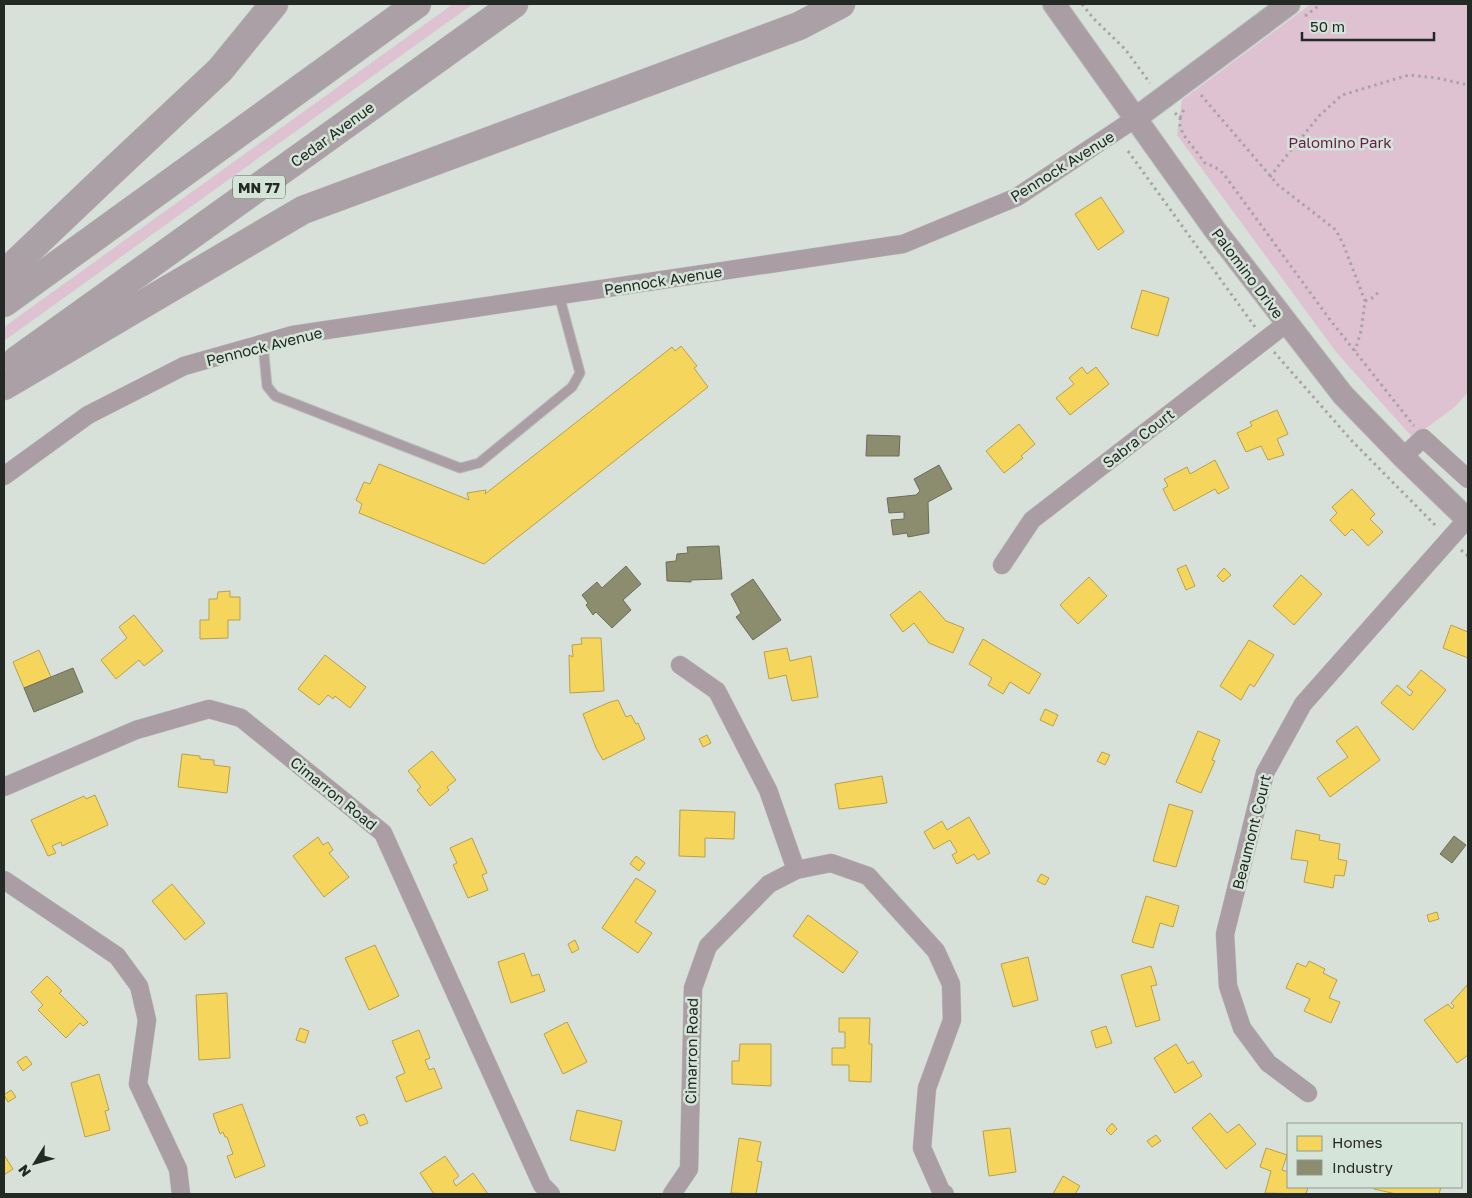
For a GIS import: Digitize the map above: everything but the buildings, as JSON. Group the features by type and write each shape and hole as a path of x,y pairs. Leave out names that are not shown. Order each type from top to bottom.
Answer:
{"highway":[{"path":"4,274 220,70 274,4"},
{"path":"4,303 417,4"},
{"name":"Cedar Avenue","path":"4,370 514,4"},
{"path":"4,386 303,210 791,28 841,4"}],"street":[{"name":"Palomino Drive","path":"1054,4 1215,230 1343,395 1468,520"},
{"name":"Pennock Avenue","path":"4,476 88,415 184,366 293,335 903,244 1017,197 1163,99 1289,4"},
{"name":"Sabra Court","path":"1002,564 1032,520 1287,324"},
{"path":"1404,457 1424,438 1468,479"},
{"name":"Beaumont Court","path":"1308,1093 1268,1063 1242,1028 1228,986 1225,934 1265,773 1303,704 1468,520"},
{"path":"680,665 717,691 768,790 796,870"},
{"name":"Cimarron Road","path":"4,787 136,730 209,709 241,718 383,834 542,1185 551,1194"},
{"name":"Cimarron Road","path":"672,1194 689,1169 693,988 708,946 769,884 796,870 831,863 868,876 936,951 951,984 952,1020 927,1088 922,1148 941,1191 945,1194"},
{"path":"4,880 117,956 139,986 147,1020 138,1084 178,1170 182,1194"}],"lane":[{"path":"262,344 267,386 275,396 460,468 479,463 572,387 580,373 559,296"}],"path":[{"path":"1082,4 1092,18 1125,49 1180,118 1183,134 1205,163 1223,173 1378,383 1424,438"},
{"path":"1270,177 1319,116 1342,95 1409,75 1437,78 1468,85"},
{"path":"1200,95 1270,177 1336,230 1365,301 1361,331 1355,352"},
{"path":"1365,301 1380,291"}],"green space":[{"path":"453,4 473,4 4,341 4,327"},
{"name":"Palomino Park","path":"1311,4 1468,4 1468,392 1456,406 1413,438 1336,352 1177,135 1182,100"}]}
